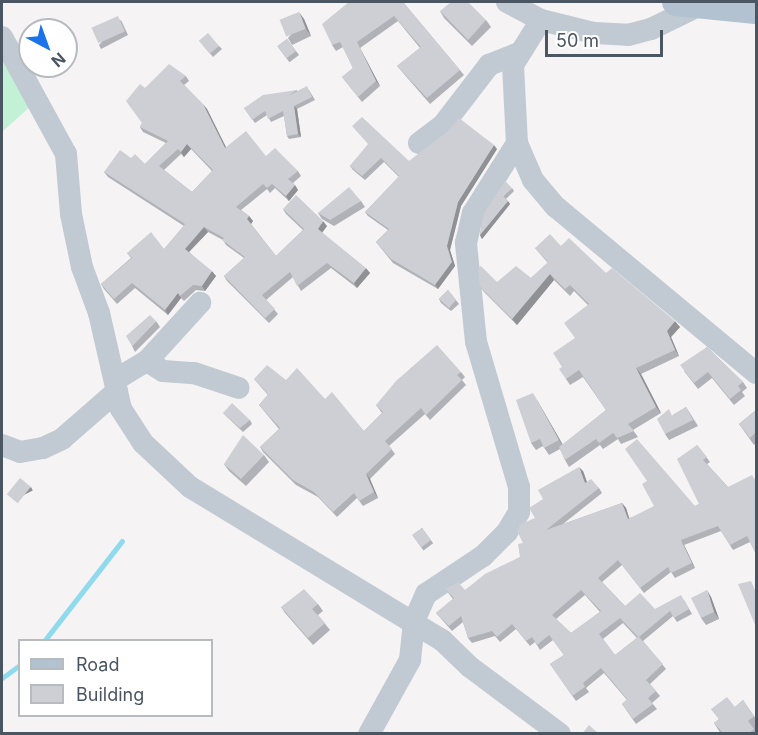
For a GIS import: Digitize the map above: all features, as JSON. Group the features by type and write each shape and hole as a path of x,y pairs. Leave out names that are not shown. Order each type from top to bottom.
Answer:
{"main road":[{"path":"688,3 756,9"}],"street":[{"path":"507,2 541,20 594,33 628,35 651,29 688,3"},
{"path":"541,20 516,54 513,65 517,143 533,180 556,207 756,373"},
{"path":"2,37 66,154 75,239 99,313 126,420 176,476 335,577 414,621 560,734"},
{"path":"419,144 443,125 489,65 516,54"},
{"path":"369,734 410,660 414,621 426,594 483,556 507,532 519,512 519,487 476,342 466,243 473,213 517,143"},
{"path":"2,445 20,452 44,448 62,439 116,386 147,361 200,303"},
{"path":"147,361 163,371 194,373 239,388"}],"green space":[{"path":"2,44 33,104 2,132"}],"building":[{"path":"349,2 403,2 460,70 427,98 397,66 421,47 394,16 357,42 376,81 358,97 342,77 353,68 340,42 332,45 322,24"},
{"path":"451,2 468,2 486,20 468,40 440,11"},
{"path":"299,12 306,29 286,37 280,20"},
{"path":"118,16 125,32 98,43 92,28"},
{"path":"208,33 219,46 210,54 199,41"},
{"path":"287,39 296,51 286,58 277,46"},
{"path":"169,64 186,76 180,81 203,104 225,148 246,131 266,156 275,148 298,171 288,179 295,185 286,196 272,184 267,188 263,184 236,207 249,216 247,219 276,256 304,229 283,209 296,195 323,221 318,229 366,268 354,283 327,263 297,286 290,272 262,295 275,309 265,318 224,276 245,257 222,240 224,238 204,227 185,249 212,271 202,286 193,285 180,296 178,293 165,310 132,283 114,299 101,284 132,258 127,253 151,232 164,249 185,224 104,172 120,150 131,158 135,154 145,164 168,141 140,127 142,123 126,101 140,84 145,88","holes":["187,144 213,170 192,192 159,166 178,149 181,152"]},
{"path":"307,86 312,97 294,106 298,134 287,136 283,111 268,119 265,111 252,120 244,108 263,95 297,90 288,96"},
{"path":"362,117 409,161 448,131 459,118 494,145 458,202 447,246 452,262 435,285 391,259 376,242 389,229 365,212 399,176 381,158 362,176 350,166 368,144 352,126"},
{"path":"505,181 512,188 503,196 508,201 480,235 483,215"},
{"path":"349,187 361,201 330,220 318,213"},
{"path":"550,234 561,246 569,238 606,273 612,268 675,321 667,331 675,350 636,368 656,407 628,424 634,431 617,438 613,433 599,443 596,439 565,460 559,447 606,410 579,370 566,379 553,353 575,338 564,323 589,304 570,285 565,289 550,274 512,319 480,287 478,268 481,266 497,282 516,266 531,278 548,262 535,248"},
{"path":"448,290 456,300 449,308 439,299"},
{"path":"150,315 156,321 132,346 126,336"},
{"path":"437,345 461,372 457,375 462,380 426,415 421,408 385,441 392,449 366,474 374,492 359,501 354,493 333,512 314,492 293,480 260,447 280,428 259,405 268,394 254,379 267,365 286,380 297,368 325,399 332,392 364,431 383,412 376,405 396,381"},
{"path":"707,347 743,382 738,386 741,390 730,399 708,372 694,383 680,365"},
{"path":"533,393 559,440 544,448 540,439 531,443 516,400"},
{"path":"232,403 250,420 240,428 223,413"},
{"path":"686,407 693,420 665,434 657,419 669,409 672,416"},
{"path":"756,410 756,432 750,438 739,424"},
{"path":"243,435 264,455 241,479 224,464"},
{"path":"637,439 695,506 699,504 677,459 697,445 707,457 703,460 728,487 752,475 756,481 756,553 747,536 730,545 718,526 681,540 692,563 671,573 668,567 640,588 618,560 598,578 625,606 640,593 655,609 681,595 689,609 674,618 670,611 639,637 663,664 646,680 656,691 648,698 653,704 633,719 622,704 627,699 601,668 583,683 585,687 572,696 550,664 564,655 549,635 537,645 532,637 526,641 512,624 497,637 492,631 468,638 461,616 449,626 436,613 454,598 446,590 449,587 458,582 465,590 485,574 520,557 518,544 523,543 517,531 521,524 535,518 529,508 543,499 538,490 579,467 585,483 591,479 599,488 546,530 622,503 628,519 654,506 642,484 647,481 625,449","holes":["581,590 601,611 571,633 552,615","620,618 638,637 615,655 599,634"]},
{"path":"20,478 31,487 18,503 7,494"},
{"path":"422,528 431,540 421,547 412,535"},
{"path":"751,581 756,592 756,627 738,584"},
{"path":"304,589 318,604 312,609 325,623 308,638 281,607"},
{"path":"707,590 714,612 701,618 691,598"},
{"path":"727,697 735,707 743,700 754,716 748,721 754,729 748,734 724,734 714,723 719,719 711,709"},
{"path":"589,725 599,734 582,734"}],"waterway":[{"path":"46,639 122,541"},
{"path":"2,678 18,666"}]}
